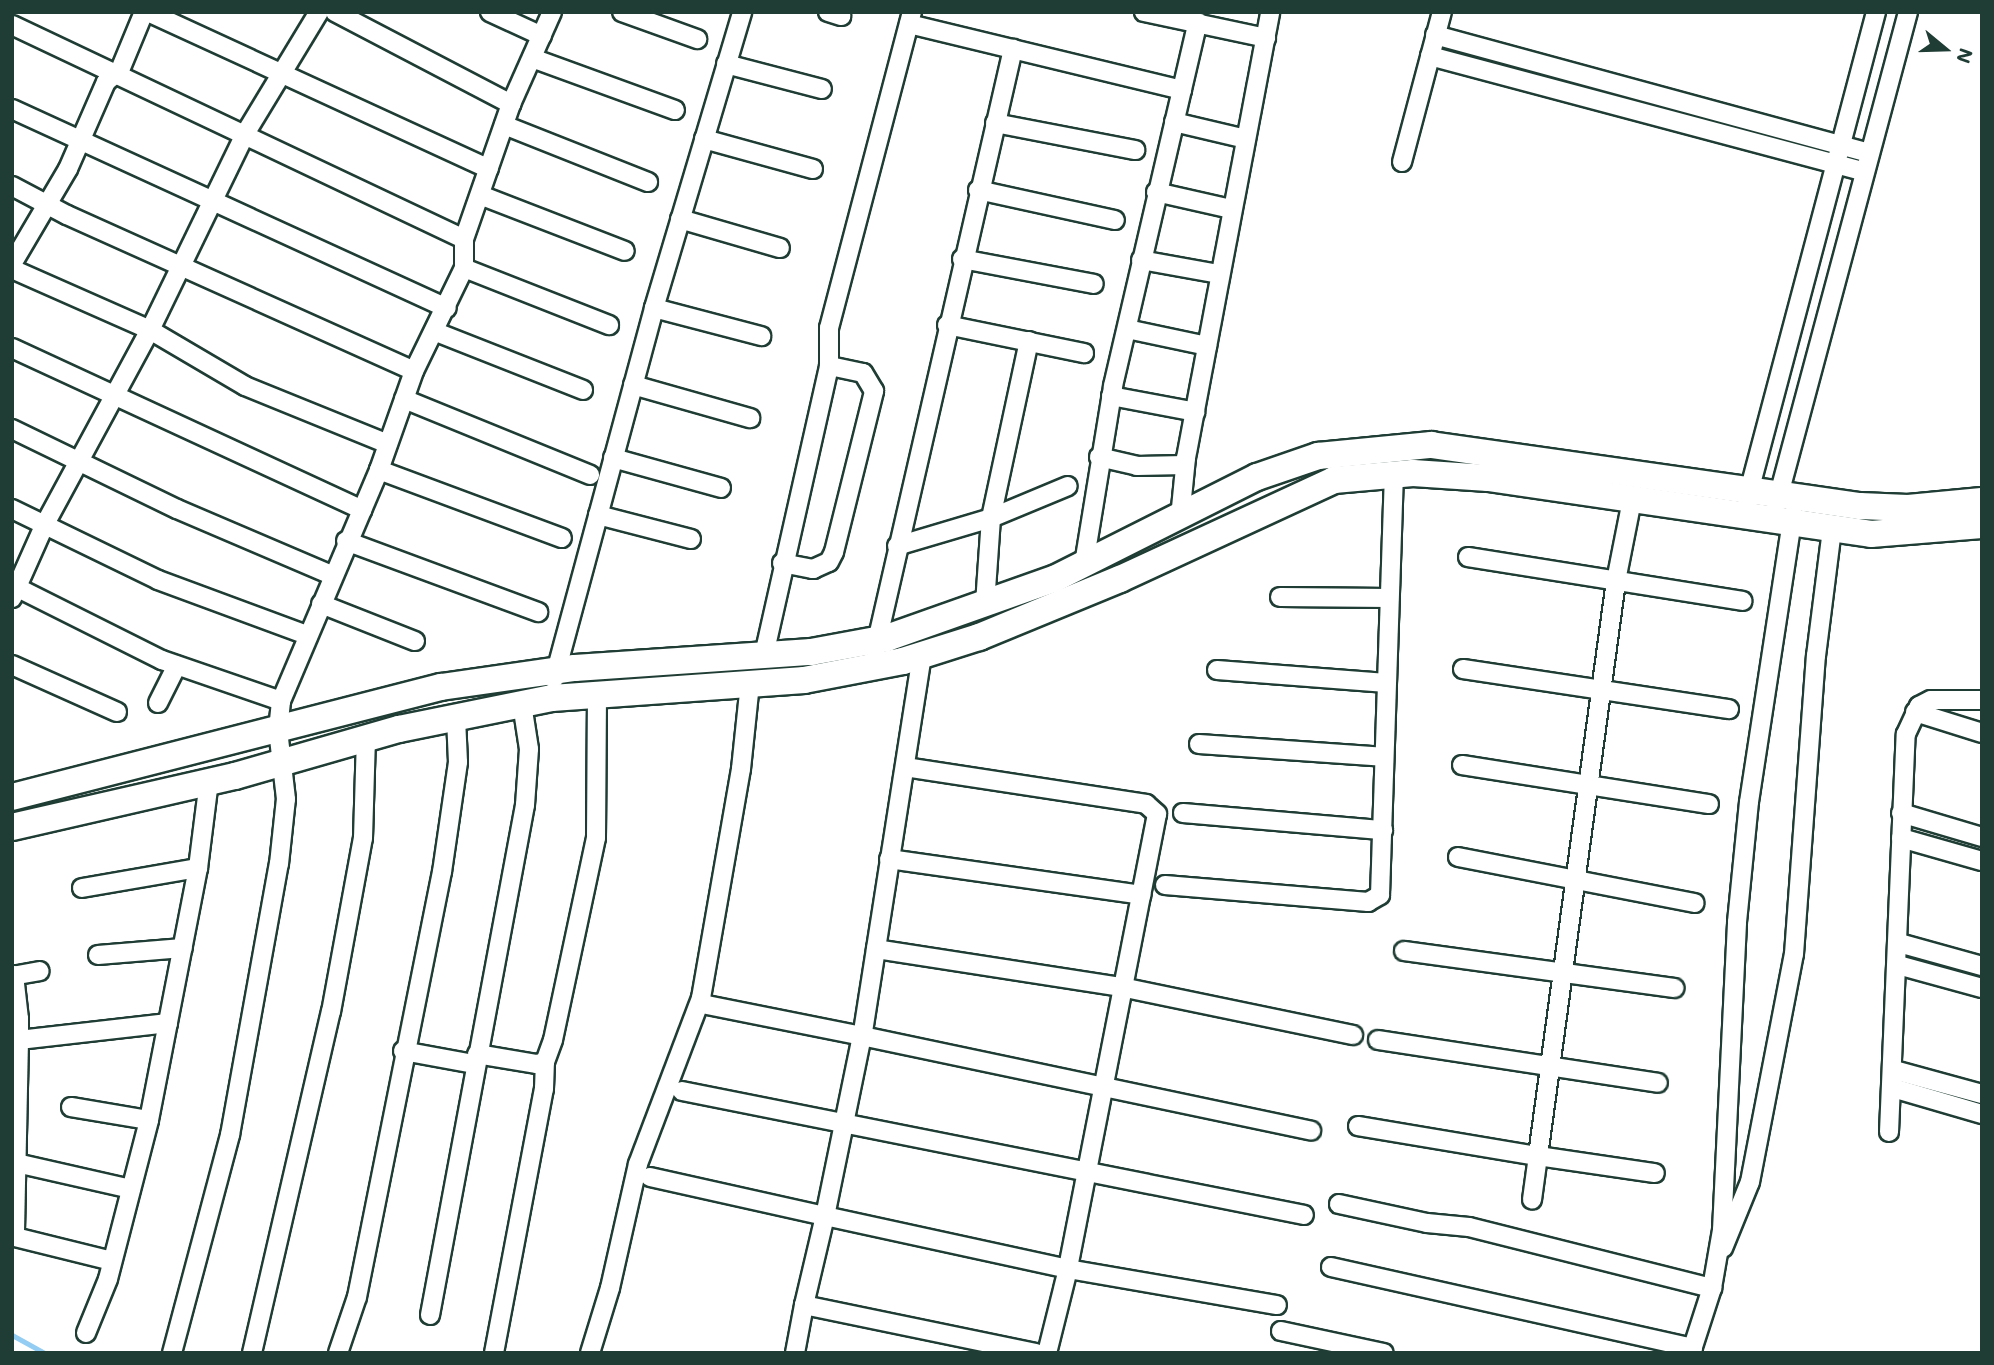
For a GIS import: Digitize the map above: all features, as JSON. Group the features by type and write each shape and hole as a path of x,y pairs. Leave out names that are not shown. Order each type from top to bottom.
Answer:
{"main road":[{"path":"12,797 441,687 555,670 764,655 877,640 985,604 1084,564 1257,477 1318,456 1379,447 1431,445 1787,495 1908,508 1982,501"},
{"path":"12,827 209,781 366,738 552,698 804,680 922,655 979,637 1120,579 1334,480 1394,475 1488,478 1871,534 1982,524"}],"street":[{"path":"388,444 244,386 150,330 12,267 81,139 106,82 116,74 146,12 282,71 489,169"},
{"path":"281,701 177,665 14,590 45,524 82,461 150,330 210,201 245,134 319,12"},
{"path":"335,12 511,104"},
{"path":"490,12 542,36"},
{"path":"172,1353 230,1135 279,864 286,800 278,730 281,701 346,541 379,470 414,370 436,332 464,268 464,239 511,104 552,12"},
{"path":"622,12 697,38"},
{"path":"552,698 555,670 654,308 742,12"},
{"path":"1144,12 1169,15 1266,38"},
{"path":"1180,518 1185,465 1270,12"},
{"path":"1402,162 1441,12"},
{"path":"1743,516 1876,12"},
{"path":"1331,1267 1692,1350 1712,1288 1718,1257 1737,922 1782,522 1863,171 1908,12"},
{"path":"764,655 782,563 829,366 829,328 910,18 1013,49 1182,90"},
{"path":"1084,564 1099,457 1111,396 1128,329 1156,192 1198,22"},
{"path":"12,25 464,239"},
{"path":"1435,36 1868,153"},
{"path":"872,667 962,259 1013,49"},
{"path":"1430,56 1863,171"},
{"path":"532,58 675,110"},
{"path":"726,64 822,89"},
{"path":"12,108 447,308"},
{"path":"1174,122 1246,139"},
{"path":"995,123 1135,150"},
{"path":"504,125 648,181"},
{"path":"704,139 813,169"},
{"path":"12,186 180,267 414,370"},
{"path":"978,190 1115,220"},
{"path":"1156,192 1231,209"},
{"path":"480,195 625,251"},
{"path":"680,219 780,247"},
{"path":"962,259 1094,284"},
{"path":"1141,260 1219,274"},
{"path":"464,268 608,326"},
{"path":"654,308 761,336"},
{"path":"947,325 1084,352"},
{"path":"1128,329 1207,346"},
{"path":"436,332 583,390"},
{"path":"985,604 991,518 1029,341"},
{"path":"12,348 362,510"},
{"path":"782,563 813,569 829,562 834,552 874,391 863,373 829,366"},
{"path":"633,385 750,418"},
{"path":"1111,396 1196,412"},
{"path":"404,400 590,475"},
{"path":"12,429 177,509 332,575"},
{"path":"1099,457 1137,466 1185,465"},
{"path":"614,458 721,488"},
{"path":"379,470 562,538"},
{"path":"1165,885 1376,900 1381,886 1394,475"},
{"path":"897,546 991,518 1068,486"},
{"path":"1532,1200 1616,581 1632,500"},
{"path":"12,509 158,580 307,635"},
{"path":"598,515 691,539"},
{"path":"1718,1257 1735,1226 1750,1182 1794,954 1816,656 1832,529"},
{"path":"346,541 538,612"},
{"path":"1468,557 1743,601"},
{"path":"1280,597 1390,598"},
{"path":"321,604 415,641"},
{"path":"795,1353 862,1036 922,655"},
{"path":"12,664 117,712"},
{"path":"158,702 177,665"},
{"path":"1217,670 1387,683"},
{"path":"1463,670 1728,709"},
{"path":"590,1353 610,1288 641,1153 701,998 741,769 750,683"},
{"path":"494,1353 544,1089 545,1062 553,1040 596,838 597,694"},
{"path":"1889,1132 1894,1070 1901,813 1906,734 1915,712 1931,700 1982,701"},
{"path":"430,1315 475,1058 526,805 529,749 522,704"},
{"path":"1915,712 1982,733"},
{"path":"338,1353 357,1297 403,1051 442,872 458,762 456,718"},
{"path":"253,1353 331,1012 363,838 366,738"},
{"path":"1199,744 1383,757"},
{"path":"1462,765 1709,804"},
{"path":"905,767 1150,805 1157,814 1121,988 1069,1269 1047,1353"},
{"path":"86,1333 113,1261 149,1121 198,868 209,781"},
{"path":"1183,813 1383,830"},
{"path":"1901,813 1982,837"},
{"path":"1901,838 1982,861"},
{"path":"1458,857 1695,902"},
{"path":"889,859 1141,895"},
{"path":"82,888 198,868"},
{"path":"1899,943 1982,966"},
{"path":"98,955 183,947"},
{"path":"876,949 1121,988 1353,1035"},
{"path":"1404,951 1674,988"},
{"path":"1898,965 1982,988"},
{"path":"40,971 13,975 19,1040 14,1244 113,1261"},
{"path":"707,1006 1104,1085 1311,1131"},
{"path":"19,1040 167,1023"},
{"path":"1378,1040 1658,1083"},
{"path":"403,1051 545,1062"},
{"path":"1894,1070 1982,1094"},
{"path":"1893,1088 1982,1114"},
{"path":"682,1091 1304,1214"},
{"path":"71,1107 149,1121"},
{"path":"1358,1126 1655,1173"},
{"path":"16,1162 131,1189"},
{"path":"650,1177 1069,1269 1277,1305"},
{"path":"1339,1204 1427,1223 1469,1227 1712,1288"},
{"path":"804,1305 1036,1353"},
{"path":"1281,1331 1384,1353"}],"waterway":[{"path":"12,1335 44,1353"}]}
